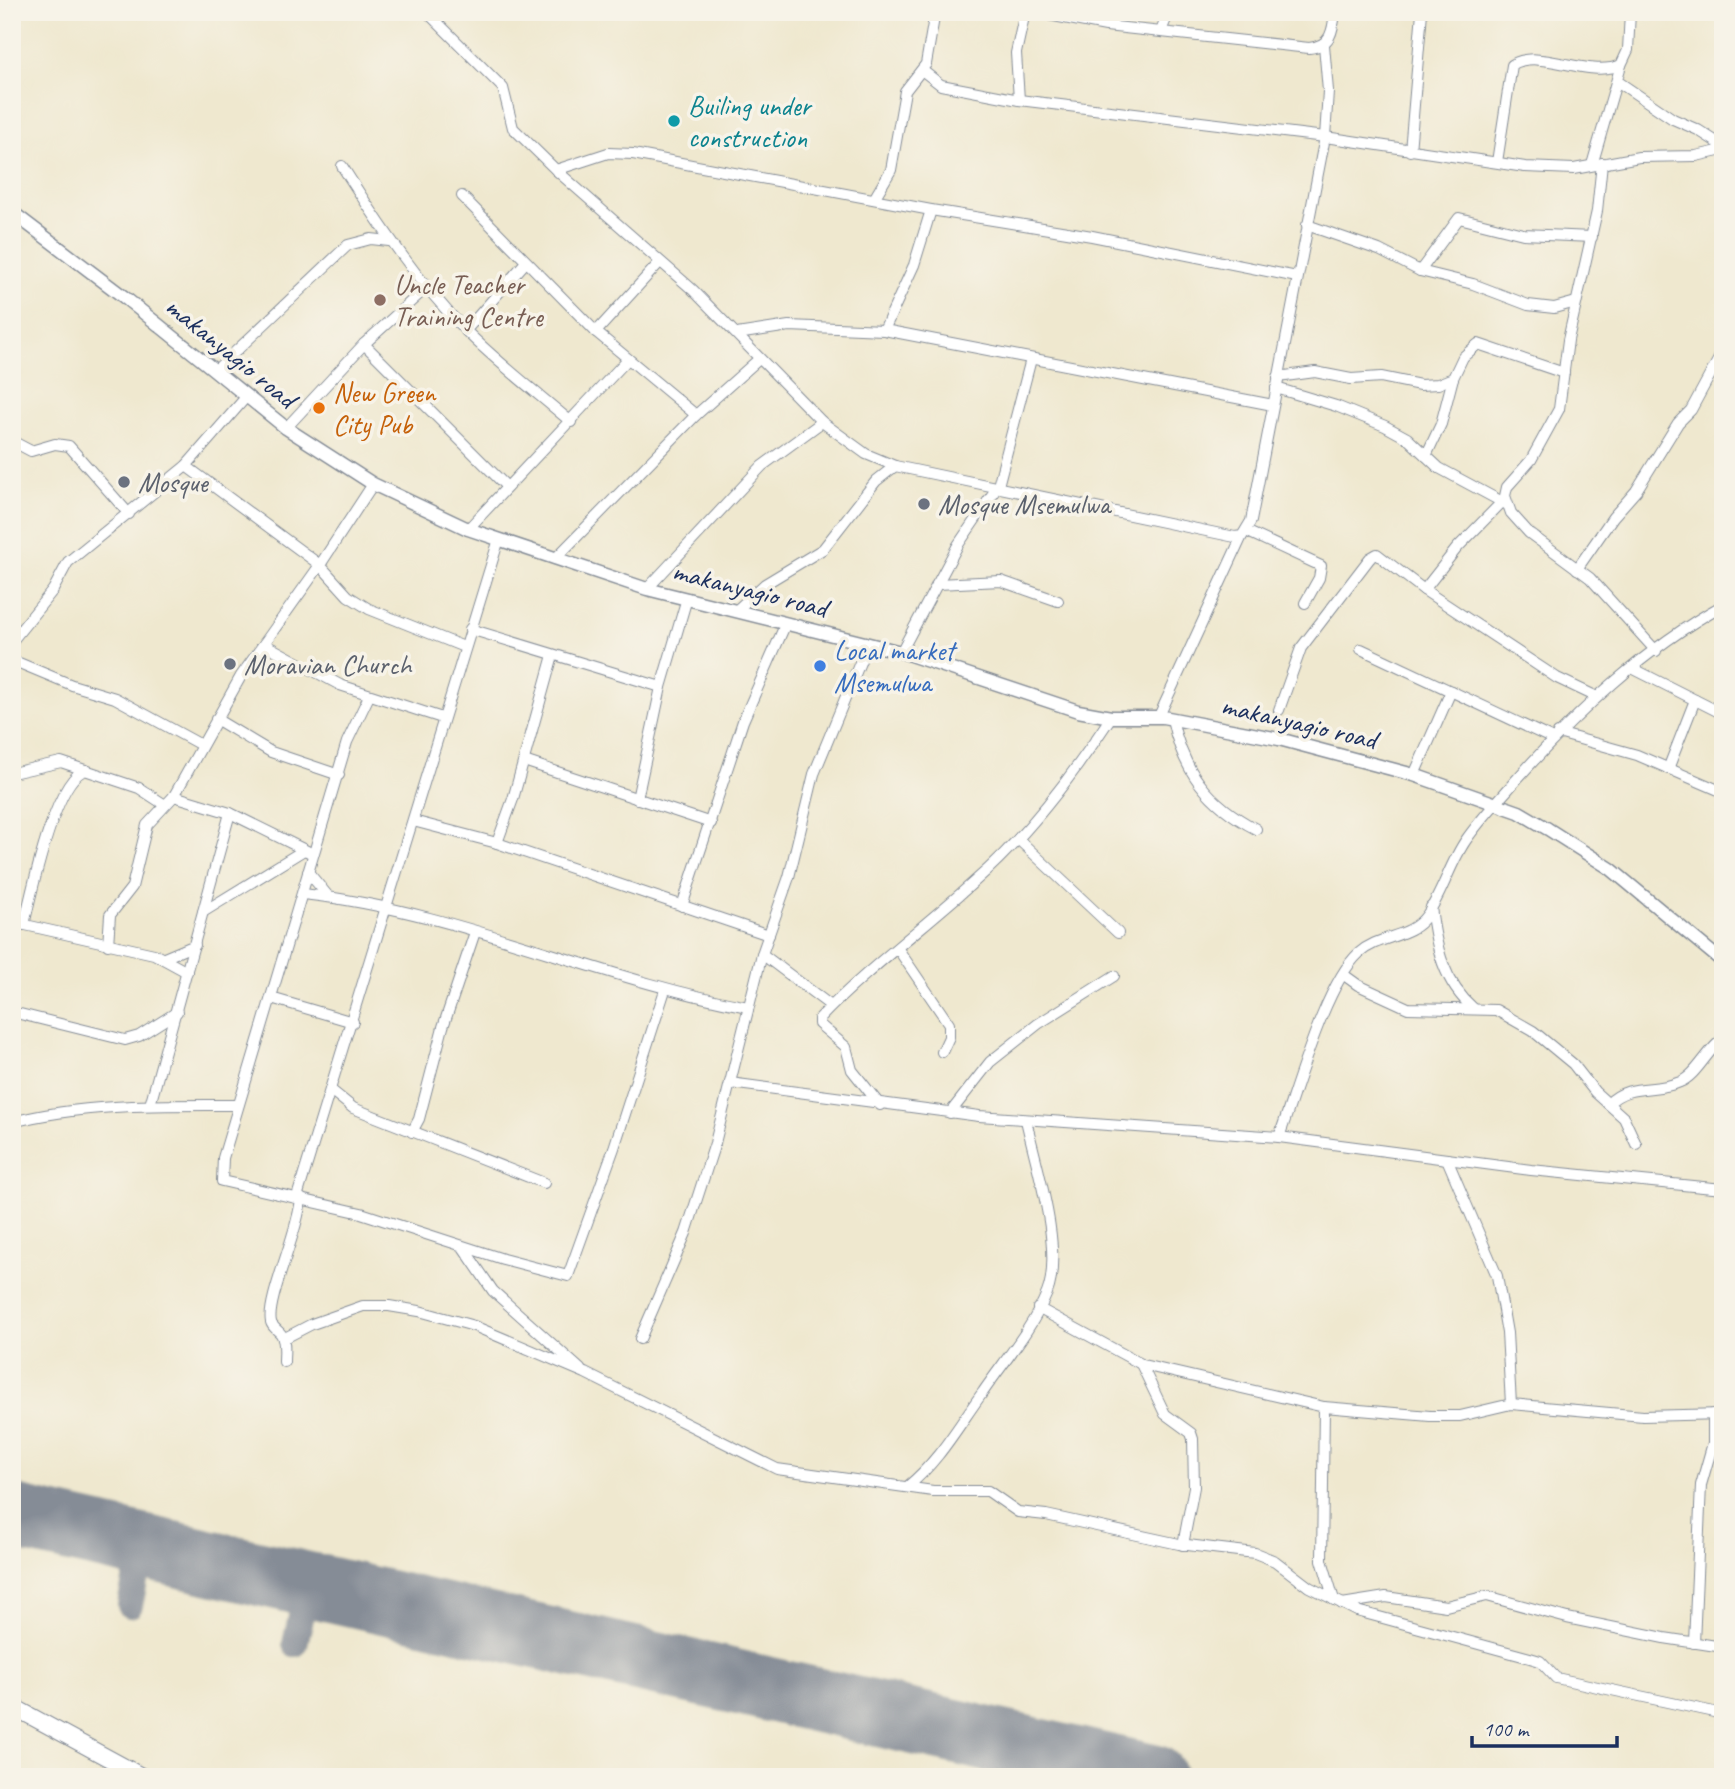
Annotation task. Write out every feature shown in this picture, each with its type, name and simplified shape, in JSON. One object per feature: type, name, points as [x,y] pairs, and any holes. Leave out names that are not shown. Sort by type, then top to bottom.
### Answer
[{"type":"main road","points":[[12,1706],[143,1777]]},
{"type":"street","points":[[427,12],[503,88],[507,116],[513,128],[737,334],[822,422],[866,454],[895,466],[1218,534],[1244,533],[1321,566],[1319,578],[1305,603]]},
{"type":"street","points":[[874,200],[891,170],[905,91],[923,71],[935,12]]},
{"type":"street","points":[[1019,100],[1016,53],[1025,12]]},
{"type":"street","points":[[1033,12],[1106,26],[1287,46],[1324,45]]},
{"type":"street","points":[[1161,31],[1169,12]]},
{"type":"street","points":[[1256,829],[1237,819],[1194,779],[1166,718],[1251,521],[1325,138],[1328,100],[1324,45],[1333,30],[1335,12]]},
{"type":"street","points":[[1410,151],[1422,12]]},
{"type":"street","points":[[1424,590],[1457,548],[1504,503],[1507,487],[1531,460],[1559,410],[1576,302],[1592,237],[1597,164],[1621,65],[1628,50],[1630,12]]},
{"type":"street","points":[[1497,162],[1512,65],[1526,59],[1590,69],[1621,65]]},
{"type":"street","points":[[923,71],[941,85],[1019,100],[1559,170],[1639,157],[1696,156],[1723,148]]},
{"type":"street","points":[[1617,81],[1673,119],[1698,130],[1723,148]]},
{"type":"street","points":[[556,170],[608,153],[633,154],[874,200],[1092,236],[1297,277]]},
{"type":"street","points":[[342,166],[389,241],[427,287],[466,330],[571,422]]},
{"type":"street","points":[[462,196],[525,263],[596,332],[696,415]]},
{"type":"street","points":[[884,330],[914,265],[931,210]]},
{"type":"street","name":"makanyagio road","points":[[12,212],[216,370],[286,428],[373,484],[468,529],[647,589],[738,609],[901,652],[1078,711],[1111,717],[1166,718],[1279,739],[1414,775],[1519,812],[1612,869],[1723,962]]},
{"type":"street","points":[[1420,271],[1459,218],[1523,234],[1592,237]]},
{"type":"street","points":[[1307,225],[1379,250],[1420,271],[1473,284],[1537,307],[1554,308],[1576,302]]},
{"type":"street","points":[[216,370],[348,245],[372,239],[389,241]]},
{"type":"street","points":[[596,332],[660,262]]},
{"type":"street","points":[[466,330],[525,263]]},
{"type":"street","points":[[286,428],[365,344],[427,287]]},
{"type":"street","points":[[737,334],[789,326],[884,330],[1273,405]]},
{"type":"street","points":[[365,344],[507,486]]},
{"type":"street","points":[[1426,456],[1441,424],[1453,378],[1463,357],[1478,344],[1564,373]]},
{"type":"street","points":[[1577,569],[1613,517],[1636,491],[1678,423],[1691,410],[1723,351]]},
{"type":"street","points":[[468,529],[628,359]]},
{"type":"street","points":[[555,559],[696,415],[759,359]]},
{"type":"street","points":[[901,652],[937,584],[998,486],[1031,359]]},
{"type":"street","points":[[1277,383],[1315,372],[1351,379],[1381,377],[1420,384],[1438,384],[1453,378]]},
{"type":"street","points":[[1277,383],[1385,426],[1406,438],[1450,475],[1484,490],[1504,503],[1529,533],[1602,589],[1656,651]]},
{"type":"street","points":[[12,641],[53,590],[68,562],[186,467],[247,397]]},
{"type":"street","points":[[647,589],[762,466],[822,422]]},
{"type":"street","points":[[12,441],[31,451],[55,444],[69,446],[129,514]]},
{"type":"street","points":[[738,609],[765,584],[823,549],[876,481],[895,466]]},
{"type":"street","points":[[186,467],[320,565],[348,596],[369,609],[464,647]]},
{"type":"street","points":[[108,945],[111,912],[132,887],[144,832],[182,783],[240,676],[320,565],[373,484]]},
{"type":"street","points":[[284,1362],[284,1339],[272,1326],[271,1319],[275,1295],[297,1227],[299,1198],[318,1126],[354,1021],[442,718],[499,539]]},
{"type":"street","points":[[1279,710],[1301,648],[1375,554],[1424,590],[1557,678],[1595,696]]},
{"type":"street","points":[[937,584],[1001,581],[1058,601]]},
{"type":"street","points":[[637,799],[661,687],[687,598]]},
{"type":"street","points":[[1279,1137],[1317,1027],[1355,958],[1373,943],[1416,929],[1432,907],[1460,849],[1495,803],[1595,696],[1723,605]]},
{"type":"street","points":[[682,906],[743,721],[786,623]]},
{"type":"street","points":[[470,629],[661,687]]},
{"type":"street","points":[[640,1339],[687,1233],[730,1083],[762,954],[789,877],[814,774],[868,643]]},
{"type":"street","points":[[264,644],[318,675],[369,696],[442,718]]},
{"type":"street","points":[[1361,649],[1556,736],[1615,747],[1723,792]]},
{"type":"street","points":[[497,843],[524,761],[553,655]]},
{"type":"street","points":[[12,660],[72,685],[115,698],[201,745]]},
{"type":"street","points":[[1632,668],[1723,714]]},
{"type":"street","points":[[1414,775],[1451,691]]},
{"type":"street","points":[[369,696],[347,742],[339,775],[308,852],[303,894],[238,1105],[219,1178],[226,1184],[247,1190],[299,1198],[362,1213],[558,1276],[568,1276],[614,1149],[665,990]]},
{"type":"street","points":[[1668,769],[1696,700]]},
{"type":"street","points":[[880,1105],[852,1070],[846,1047],[819,1024],[819,1019],[976,881],[1018,839],[1088,752],[1111,717]]},
{"type":"street","points":[[216,719],[271,752],[339,775]]},
{"type":"street","points":[[524,761],[711,823]]},
{"type":"street","points":[[12,774],[55,762],[139,788],[165,805]]},
{"type":"street","points":[[24,925],[57,807],[77,774],[86,770]]},
{"type":"street","points":[[182,783],[194,803]]},
{"type":"street","points":[[174,796],[230,813],[308,852]]},
{"type":"street","points":[[150,1105],[230,813]]},
{"type":"street","points":[[413,821],[497,843],[769,935]]},
{"type":"street","points":[[1018,839],[1118,933]]},
{"type":"street","points":[[203,912],[308,852]]},
{"type":"street","points":[[307,872],[328,896]]},
{"type":"street","points":[[303,894],[386,907],[665,990],[748,1007]]},
{"type":"street","points":[[1432,907],[1436,942],[1450,984],[1474,1009]]},
{"type":"street","points":[[12,922],[164,958],[187,972]]},
{"type":"street","points":[[412,1132],[419,1119],[443,1027],[475,932]]},
{"type":"street","points":[[164,958],[195,944]]},
{"type":"street","points":[[898,949],[949,1024],[949,1037],[942,1052]]},
{"type":"street","points":[[762,954],[831,1006]]},
{"type":"street","points":[[1344,975],[1366,990],[1408,1008],[1496,1010],[1533,1031],[1573,1064],[1623,1118],[1636,1144]]},
{"type":"street","points":[[950,1113],[990,1062],[1038,1024],[1114,976]]},
{"type":"street","points":[[271,998],[354,1021]]},
{"type":"street","points":[[12,1012],[125,1040],[139,1036],[177,1012]]},
{"type":"street","points":[[1608,1104],[1632,1089],[1681,1082],[1712,1047],[1723,1039]]},
{"type":"street","points":[[730,1083],[950,1113],[1279,1137],[1447,1159],[1723,1188]]},
{"type":"street","points":[[332,1091],[348,1106],[544,1183]]},
{"type":"street","points":[[12,1122],[46,1114],[150,1105],[238,1105]]},
{"type":"street","points":[[907,1488],[950,1443],[1012,1354],[1047,1292],[1052,1233],[1026,1120]]},
{"type":"street","points":[[1447,1159],[1497,1276],[1507,1332],[1511,1404]]},
{"type":"street","points":[[462,1246],[493,1291],[585,1373]]},
{"type":"street","points":[[284,1339],[340,1312],[363,1306],[389,1306],[474,1326],[585,1373],[768,1466],[933,1491],[988,1491],[1017,1512],[1183,1545],[1255,1553],[1275,1561],[1309,1587],[1338,1602],[1540,1661],[1556,1678],[1723,1714]]},
{"type":"street","points":[[1038,1308],[1141,1364],[1324,1407],[1460,1416],[1511,1404],[1643,1416],[1718,1414],[1713,1443],[1702,1472],[1694,1643]]},
{"type":"street","points":[[1141,1364],[1165,1414],[1191,1433],[1193,1439],[1194,1487],[1183,1545]]},
{"type":"street","points":[[1324,1407],[1322,1560],[1338,1602]]},
{"type":"street","points":[[1338,1602],[1386,1597],[1446,1606],[1487,1595],[1567,1618],[1723,1647]]},
{"type":"taxiway","points":[[130,1605],[142,1547]]},
{"type":"taxiway","points":[[295,1644],[308,1585]]},
{"type":"runway","points":[[12,1517],[1154,1777]]},
{"type":"place","name":"Builing under construction","points":[[674,121]]},
{"type":"place","name":"Uncle Teacher Training Centre","points":[[380,300]]},
{"type":"place","name":"New Green City Pub","points":[[319,408]]},
{"type":"place","name":"Mosque","points":[[124,482]]},
{"type":"place","name":"Mosque Msemulwa","points":[[924,504]]},
{"type":"place","name":"Moravian Church","points":[[230,664]]},
{"type":"place","name":"Local market Msemulwa","points":[[820,666]]}]
